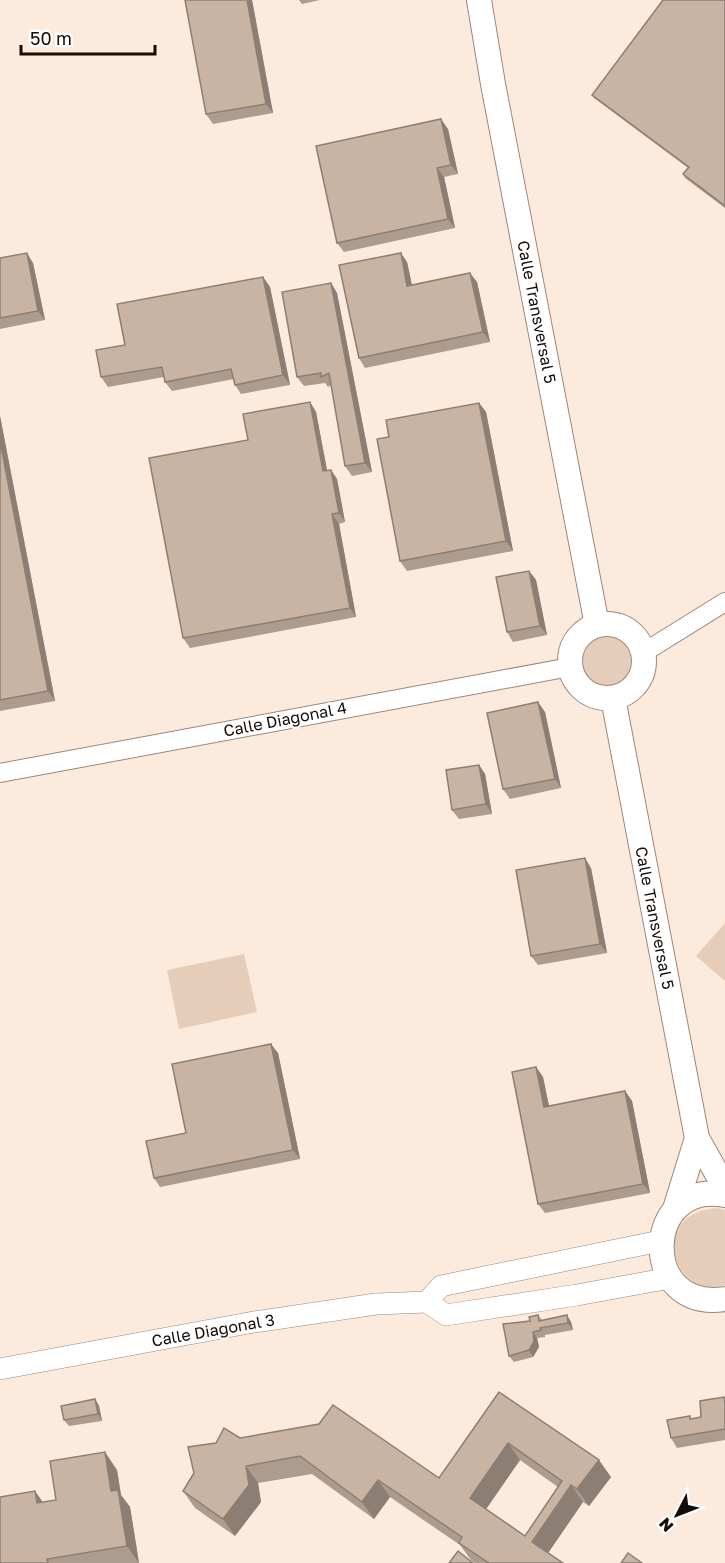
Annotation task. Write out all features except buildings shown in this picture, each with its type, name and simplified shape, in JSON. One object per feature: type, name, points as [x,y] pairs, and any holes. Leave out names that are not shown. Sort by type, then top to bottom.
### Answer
[{"type":"main road","name":"Calle Transversal 5","points":[[479,0],[493,84],[597,625]]},
{"type":"main road","points":[[609,623],[631,632],[639,642],[643,653],[644,665],[641,677],[634,687],[613,698],[601,698],[590,694],[574,678],[570,667],[570,656],[579,636],[587,629],[597,625],[609,623]]},
{"type":"main road","name":"Calle Transversal 5","points":[[613,698],[697,1138],[725,1188]]},
{"type":"main road","name":"Calle Transversal 5","points":[[660,1241],[665,1224],[675,1209],[697,1138]]},
{"type":"main road","points":[[675,1209],[700,1195],[725,1195]]},
{"type":"main road","points":[[660,1241],[662,1260],[670,1278],[685,1292],[704,1300],[725,1301]]},
{"type":"street","points":[[643,653],[725,602]]},
{"type":"street","name":"Calle Diagonal 4","points":[[0,773],[570,667]]},
{"type":"street","points":[[427,1302],[441,1286],[660,1241]]},
{"type":"street","points":[[510,1272],[515,1304]]},
{"type":"street","name":"Calle Diagonal 3","points":[[0,1370],[254,1322],[376,1304],[427,1302],[446,1315],[670,1278]]},
{"type":"shaded area","points":[[603,635],[613,635],[623,639],[631,647],[635,662],[631,677],[623,685],[613,689],[603,689],[593,685],[585,677],[581,667],[581,657],[585,647],[593,639]]},
{"type":"shaded area","points":[[725,923],[725,981],[696,956]]},
{"type":"shaded area","points":[[244,954],[257,1012],[179,1029],[167,970]]},
{"type":"shaded area","points":[[718,1208],[725,1210],[725,1285],[707,1287],[691,1281],[681,1269],[675,1254],[675,1239],[681,1224],[695,1213]]}]
